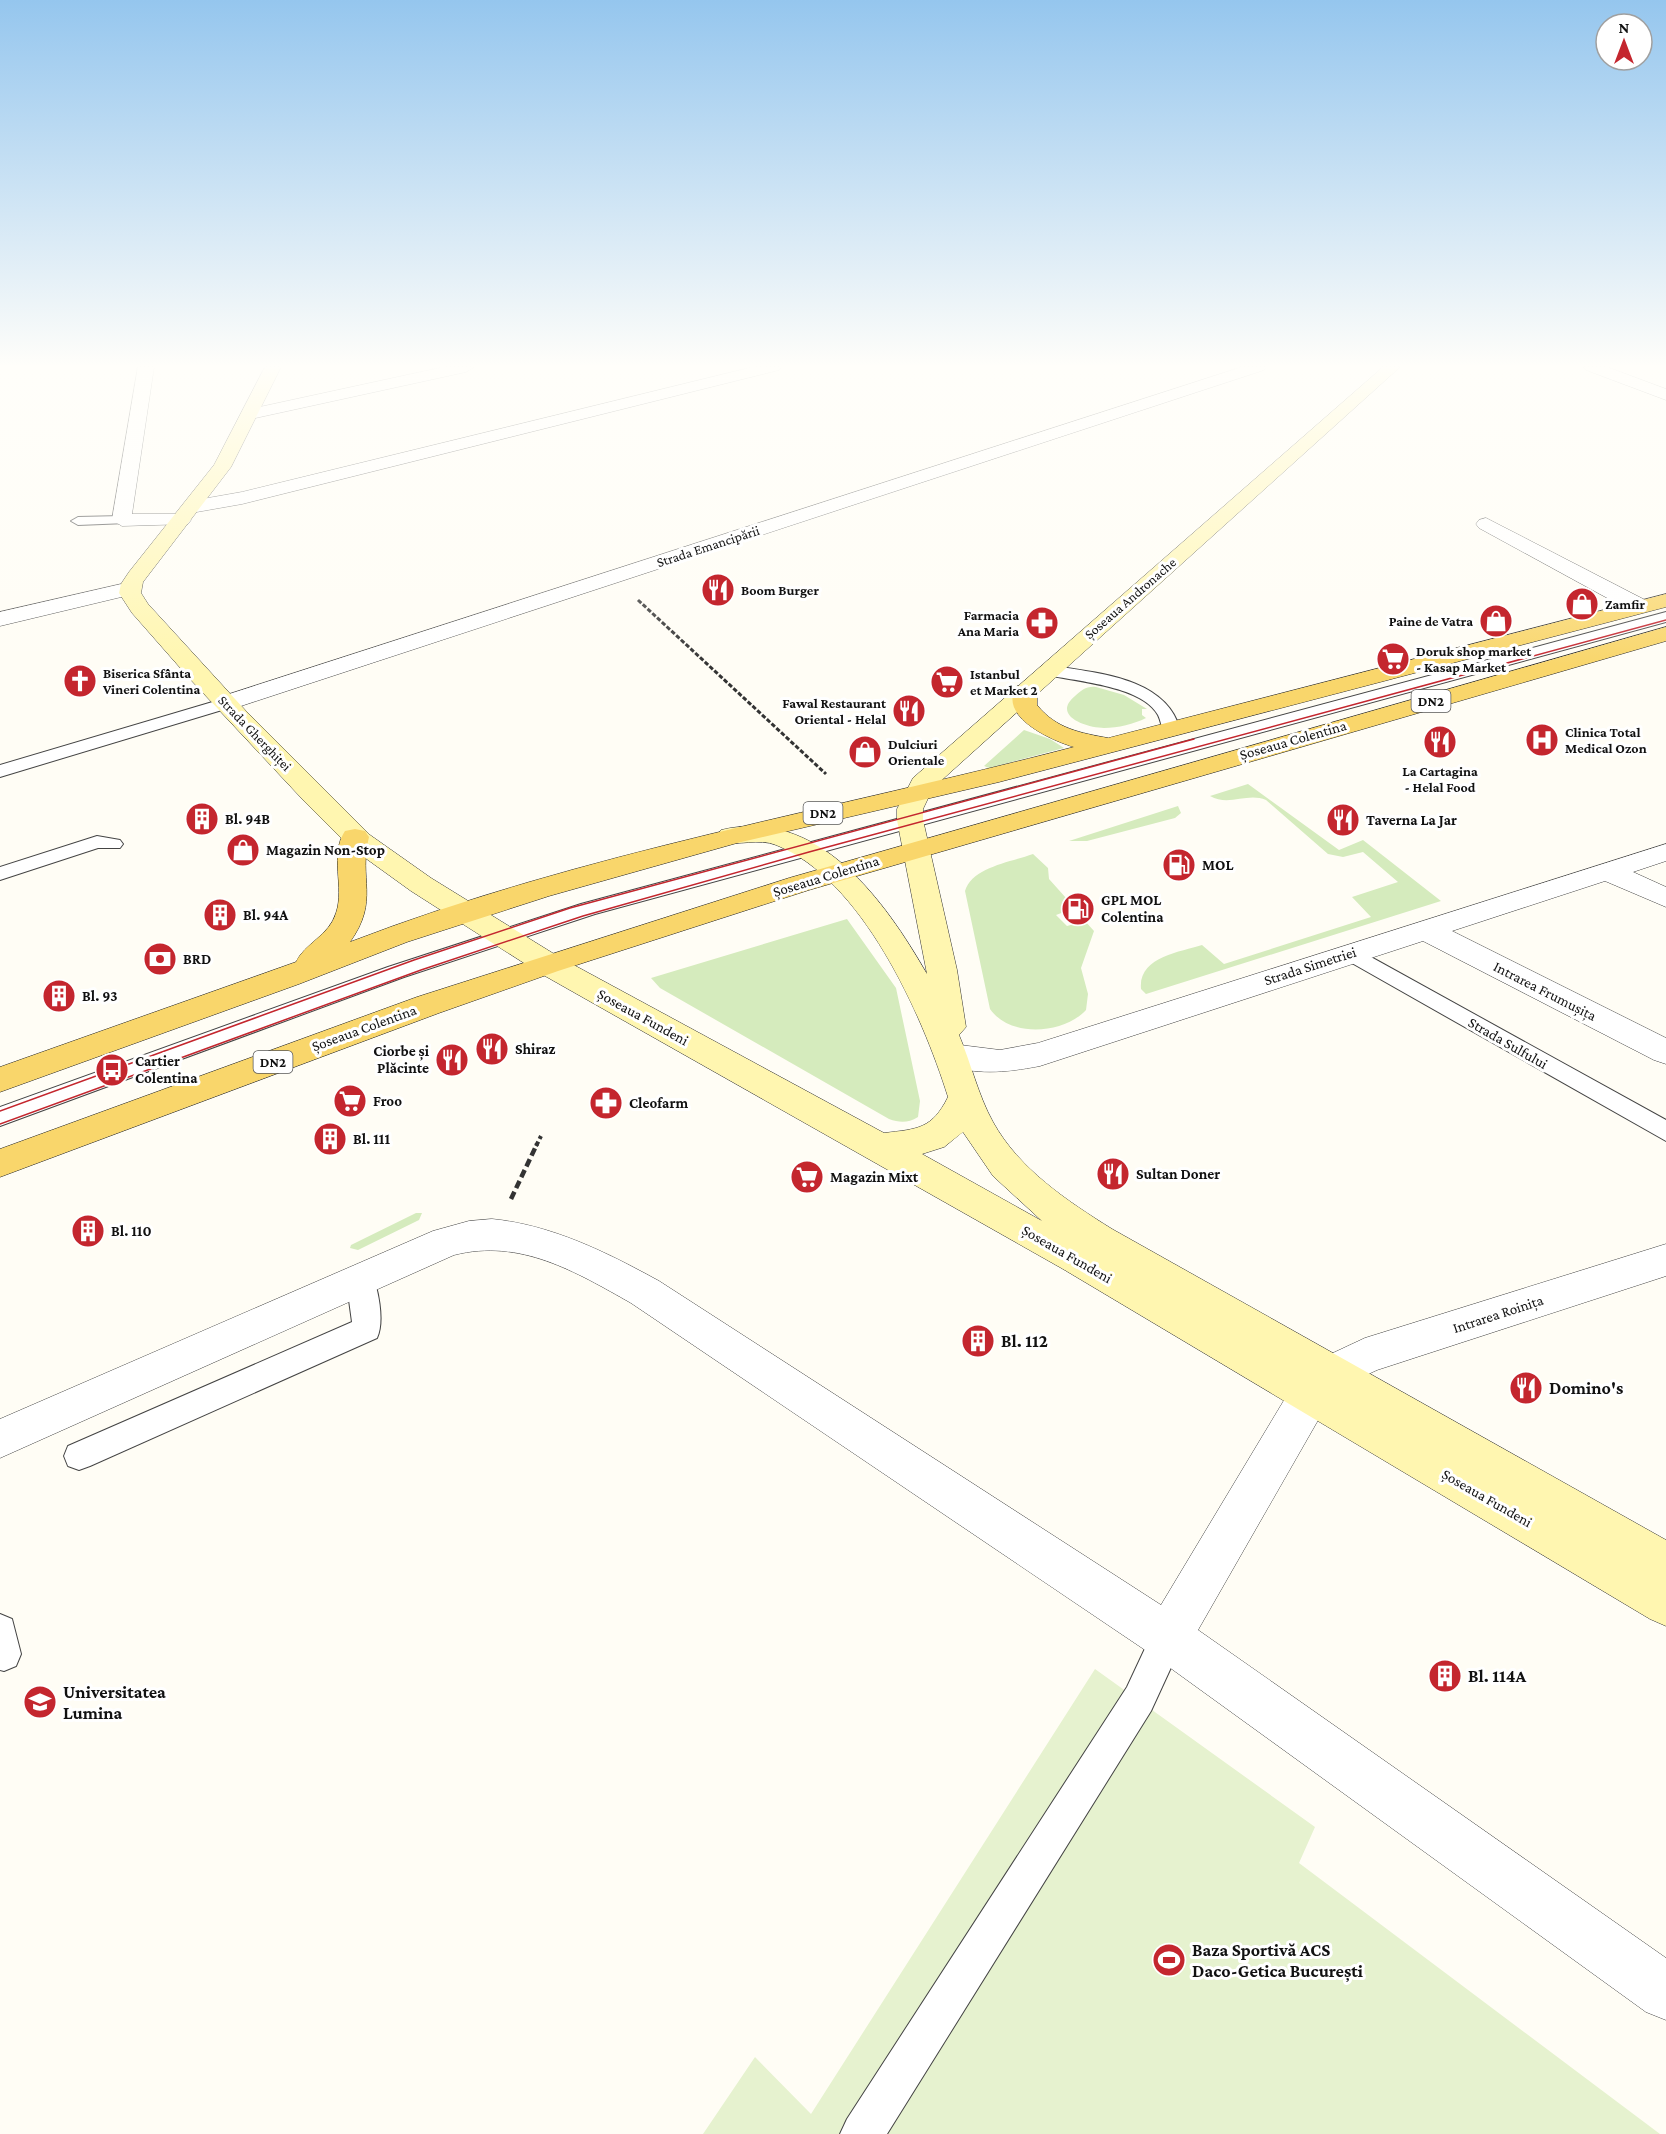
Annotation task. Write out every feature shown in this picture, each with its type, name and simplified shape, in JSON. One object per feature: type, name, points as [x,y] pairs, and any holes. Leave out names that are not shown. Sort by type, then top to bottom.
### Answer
[{"type":"main road","points":[[130,588],[136,576],[222,467]]},
{"type":"main road","name":"Șoseaua Andronache","points":[[915,850],[910,820],[916,794],[938,767],[1279,467]]},
{"type":"main road","name":"Strada Gherghiței","points":[[130,588],[134,600],[144,614],[355,837],[464,913]]},
{"type":"main road","name":"DN2","points":[[0,1080],[288,977],[396,935],[464,913],[731,836],[916,794],[1113,745],[1666,600]]},
{"type":"main road","name":"Șoseaua Colentina","points":[[0,1163],[428,1005],[547,964],[835,873],[1666,634]]},
{"type":"main road","points":[[1025,691],[1025,706],[1045,726],[1072,739],[1113,745]]},
{"type":"main road","name":"Șoseaua Fundeni","points":[[731,836],[755,834],[774,836],[804,848],[835,873],[861,899],[907,963],[933,1012],[952,1056],[964,1099],[993,1151],[1019,1182],[1048,1208],[1666,1603]]},
{"type":"main road","points":[[288,977],[314,961],[342,934],[352,907],[354,891],[350,852],[355,837]]},
{"type":"main road","name":"Șoseaua Fundeni","points":[[915,850],[946,994],[952,1056]]},
{"type":"main road","name":"Șoseaua Fundeni","points":[[464,913],[547,964],[880,1147],[1321,1384],[1666,1565]]},
{"type":"main road","points":[[880,1147],[930,1139],[945,1132],[955,1121],[964,1099]]},
{"type":"street","points":[[130,467],[124,493],[122,520],[186,514],[369,467]]},
{"type":"street","name":"Strada Emancipării","points":[[226,703],[952,467]]},
{"type":"street","points":[[1486,524],[1639,606]]},
{"type":"street","points":[[0,619],[130,588]]},
{"type":"street","name":"Strada Simetriei","points":[[952,1056],[1000,1062],[1040,1054],[1666,852]]},
{"type":"street","points":[[1607,872],[1666,898]]},
{"type":"street","name":"Intrarea Frumușița","points":[[1424,929],[1666,1052]]},
{"type":"street","points":[[0,1439],[360,1278],[446,1242],[493,1234],[535,1242],[610,1272],[645,1292],[1168,1637],[1666,1992]]},
{"type":"street","name":"Intrarea Roinița","points":[[1321,1384],[1365,1356],[1666,1260]]},
{"type":"street","points":[[1168,1637],[1321,1384]]},
{"type":"lane","points":[[78,521],[122,520]]},
{"type":"lane","points":[[0,1117],[364,983],[588,909],[804,848],[1666,617]]},
{"type":"lane","points":[[1048,670],[1088,676],[1138,692],[1159,705],[1171,721],[1171,729]]},
{"type":"lane","points":[[0,771],[226,703]]},
{"type":"lane","points":[[0,874],[97,842],[113,844]]},
{"type":"lane","name":"Strada Sulfului","points":[[1350,953],[1666,1132]]},
{"type":"lane","points":[[80,1456],[367,1329],[360,1278]]},
{"type":"lane","points":[[862,2134],[1139,1699],[1168,1637]]},
{"type":"path","points":[[613,577],[826,774]]},
{"type":"path","points":[[493,1234],[541,1136]]},
{"type":"green space","points":[[1096,687],[1124,695],[1147,709],[1142,709],[1142,715],[1146,718],[1126,725],[1104,728],[1089,726],[1074,720],[1067,709],[1069,703],[1084,689]]},
{"type":"green space","points":[[1024,730],[1050,739],[1064,748],[989,768],[984,766]]},
{"type":"green space","points":[[1248,784],[1339,850],[1363,840],[1441,901],[1146,994],[1141,989],[1142,978],[1153,963],[1162,958],[1202,945],[1224,964],[1371,917],[1352,897],[1398,882],[1363,852],[1343,857],[1328,854],[1266,800],[1252,798],[1224,800],[1210,796]]},
{"type":"green space","points":[[1178,806],[1181,813],[1175,818],[1087,841],[1069,841]]},
{"type":"green space","points":[[1033,854],[1048,868],[1049,879],[1075,908],[1056,915],[1067,926],[1085,921],[1094,931],[1081,968],[1088,994],[1086,1010],[1065,1024],[1037,1029],[1010,1025],[990,1009],[965,891],[975,876],[993,866]]},
{"type":"green space","points":[[847,919],[896,988],[920,1101],[918,1117],[911,1120],[900,1122],[889,1119],[660,988],[651,978]]},
{"type":"green space","points":[[416,1213],[422,1213],[419,1220],[358,1250],[350,1248],[351,1245]]},
{"type":"green space","name":"Baza Sportivă ACS Daco-Getica București","points":[[1095,1669],[1315,1827],[1299,1863],[1660,2134],[703,2134],[755,2057],[811,2114]]},
{"type":"tram line","points":[[0,1124],[421,970],[583,916],[809,852],[1666,620]]},
{"type":"tram line","points":[[0,1111],[414,960],[570,908],[1194,739]]},
{"type":"place","name":"Boom Burger","points":[[718,590]]},
{"type":"place","name":"Zamfir","points":[[1582,604]]},
{"type":"place","name":"Paine de Vatra","points":[[1496,621]]},
{"type":"place","name":"Farmacia Ana Maria","points":[[1042,623]]},
{"type":"place","name":"Doruk shop market - Kasap Market","points":[[1393,659]]},
{"type":"place","name":"Biserica Sfânta Vineri Colentina","points":[[80,681]]},
{"type":"place","name":"Istanbul et Market 2","points":[[947,682]]},
{"type":"place","name":"Fawal Restaurant Oriental - Helal","points":[[909,711]]},
{"type":"place","name":"Clinica Total Medical Ozon","points":[[1542,740]]},
{"type":"place","name":"La Cartagina - Helal Food","points":[[1440,742]]},
{"type":"place","name":"Dulciuri Orientale","points":[[865,752]]},
{"type":"place","name":"Bl. 94B","points":[[202,819]]},
{"type":"place","name":"Taverna La Jar","points":[[1343,820]]},
{"type":"place","name":"Magazin Non-Stop","points":[[243,850]]},
{"type":"place","name":"MOL","points":[[1179,865]]},
{"type":"place","name":"GPL MOL Colentina","points":[[1078,909]]},
{"type":"place","name":"Bl. 94A","points":[[220,915]]},
{"type":"place","name":"BRD","points":[[160,959]]},
{"type":"place","name":"Bl. 93","points":[[59,996]]},
{"type":"place","name":"Shiraz","points":[[492,1049]]},
{"type":"place","name":"Ciorbe și Plăcinte","points":[[452,1060]]},
{"type":"place","name":"Cartier Colentina","points":[[112,1070]]},
{"type":"place","name":"Froo","points":[[350,1101]]},
{"type":"place","name":"Cleofarm","points":[[606,1103]]},
{"type":"place","name":"Bl. 111","points":[[330,1139]]},
{"type":"place","name":"Sultan Doner","points":[[1113,1174]]},
{"type":"place","name":"Magazin Mixt","points":[[807,1177]]},
{"type":"place","name":"Bl. 110","points":[[88,1231]]},
{"type":"place","name":"Bl. 112","points":[[978,1341]]},
{"type":"place","name":"Domino's","points":[[1526,1388]]},
{"type":"place","name":"Bl. 114A","points":[[1445,1676]]},
{"type":"place","name":"Universitatea Lumina","points":[[40,1702]]},
{"type":"place","name":"Baza Sportivă ACS Daco-Getica București","points":[[1169,1960]]}]
